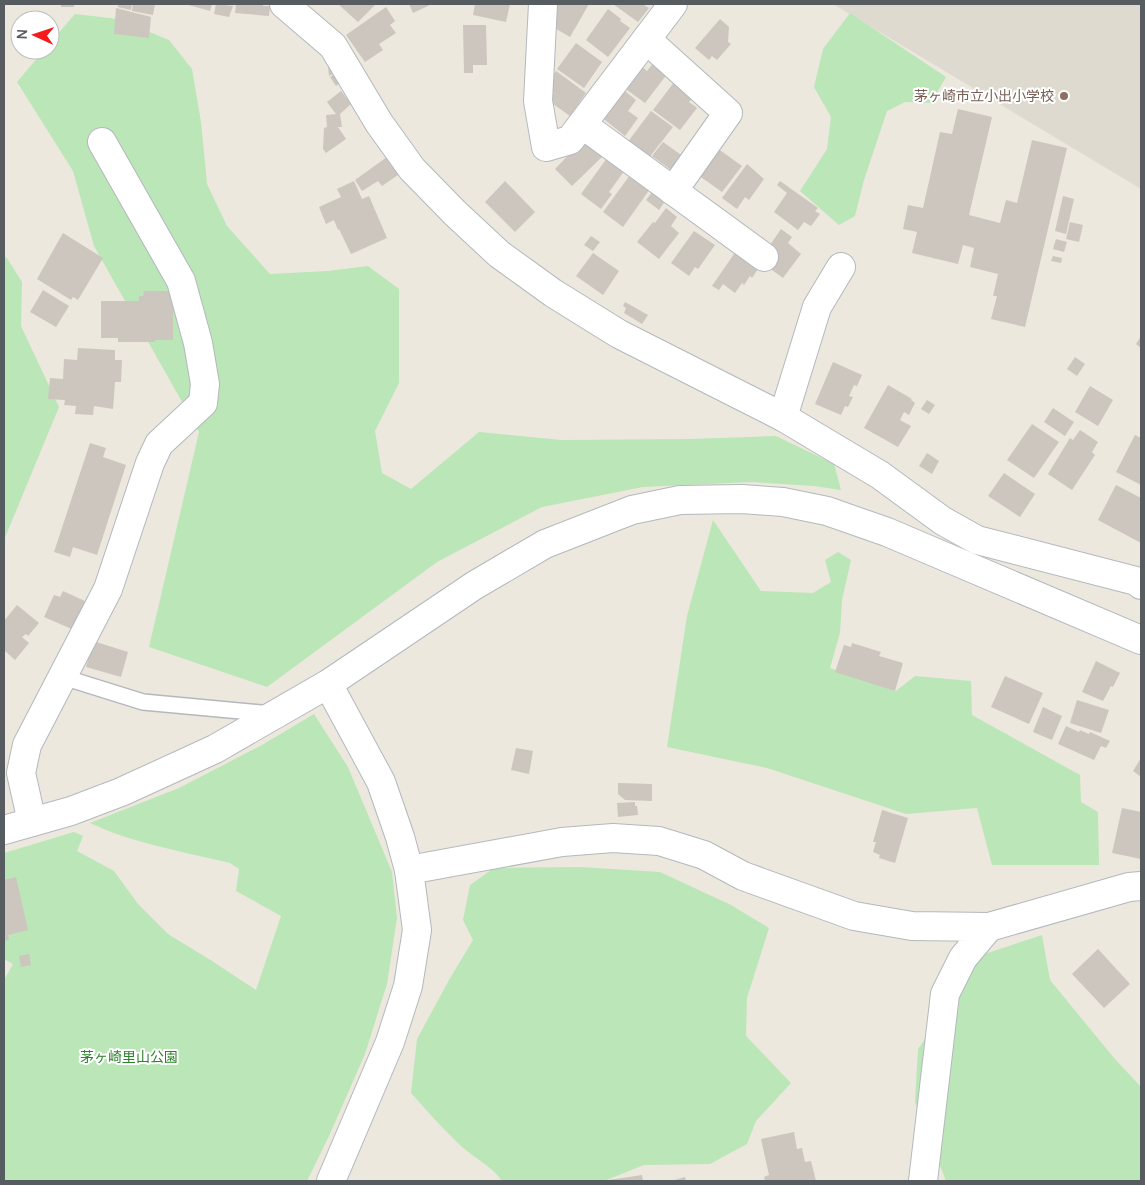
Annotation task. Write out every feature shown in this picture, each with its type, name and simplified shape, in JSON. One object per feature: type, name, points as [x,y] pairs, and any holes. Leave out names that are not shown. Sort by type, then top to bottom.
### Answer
[{"type":"street","points":[[284,4],[333,46],[379,124],[412,169],[499,254],[553,293],[619,334],[783,417],[880,475],[942,521],[977,540],[1136,581],[1141,585]]},
{"type":"street","points":[[543,4],[538,102],[546,147],[570,140],[673,4]]},
{"type":"street","points":[[647,40],[728,113],[672,190]]},
{"type":"street","points":[[583,124],[764,257]]},
{"type":"street","points":[[32,822],[21,773],[27,745],[108,589],[150,463],[159,444],[203,403],[205,384],[198,344],[181,280],[102,142]]},
{"type":"street","points":[[783,417],[817,307],[840,267]]},
{"type":"street","points":[[4,830],[71,810],[121,792],[215,749],[328,684],[475,585],[546,544],[632,510],[680,500],[742,499],[783,502],[827,511],[887,532],[1141,640]]},
{"type":"street","points":[[328,684],[381,782],[400,837],[408,870],[417,930],[408,986],[390,1042],[330,1181]]},
{"type":"street","points":[[408,870],[562,842],[613,838],[659,841],[704,855],[744,876],[854,916],[912,926],[989,927],[1129,887],[1141,886]]},
{"type":"street","points":[[923,1181],[946,994],[962,958],[989,927]]},
{"type":"lane","points":[[63,677],[143,702],[274,714]]},
{"type":"shaded area","name":"茅ヶ崎市立小出小学校","points":[[833,4],[1141,4],[1141,189]]},
{"type":"green space","points":[[850,13],[946,77],[931,103],[905,102],[887,111],[864,180],[855,216],[839,225],[800,191],[827,149],[831,117],[814,87],[823,49]]},
{"type":"green space","points":[[75,14],[118,19],[169,40],[192,69],[201,122],[207,184],[227,226],[270,274],[328,271],[368,266],[399,289],[399,383],[375,431],[382,473],[411,489],[479,432],[561,440],[776,436],[834,464],[841,490],[814,486],[752,482],[643,487],[542,507],[437,562],[267,687],[149,647],[199,432],[94,246],[73,171],[17,82],[36,60],[60,60],[60,31]]},
{"type":"green space","points":[[4,257],[7,258],[22,282],[21,326],[59,407],[4,540]]},
{"type":"green space","points":[[713,520],[761,591],[813,593],[831,582],[825,560],[838,552],[851,560],[842,600],[840,633],[830,668],[896,691],[915,676],[971,681],[972,715],[1080,775],[1081,802],[1098,812],[1099,865],[992,865],[977,808],[906,814],[767,768],[667,747],[687,616]]},
{"type":"green space","name":"茅ヶ崎里山公園","points":[[314,714],[348,767],[392,872],[397,918],[387,984],[365,1054],[307,1181],[4,1181],[4,980],[13,964],[4,959],[4,853],[74,832],[83,836],[77,851],[114,871],[138,904],[168,934],[256,990],[281,916],[236,891],[239,869],[230,863],[141,842],[90,823],[179,788],[262,745]]},
{"type":"green space","points":[[580,867],[660,872],[731,905],[769,928],[747,998],[746,1036],[791,1083],[756,1121],[747,1144],[710,1164],[644,1165],[604,1181],[502,1181],[483,1162],[454,1140],[411,1093],[417,1039],[473,940],[463,920],[470,885],[494,868]]},
{"type":"green space","points":[[1042,935],[1050,980],[1114,1058],[1141,1087],[1141,1181],[946,1181],[915,1102],[918,1049],[938,1020],[954,964]]},
{"type":"building","points":[[61,4],[74,4],[74,7],[61,7]]},
{"type":"building","points":[[118,4],[132,4],[131,10],[118,7]]},
{"type":"building","points":[[133,4],[155,4],[153,15],[132,11]]},
{"type":"building","points":[[185,4],[212,4],[210,11]]},
{"type":"building","points":[[216,4],[233,6],[229,17],[214,14]]},
{"type":"building","points":[[236,4],[263,4],[263,6],[270,6],[269,16],[235,13]]},
{"type":"building","points":[[338,4],[376,4],[358,22]]},
{"type":"building","points":[[409,4],[429,4],[430,5],[413,13]]},
{"type":"building","points":[[475,4],[510,4],[506,22],[473,15]]},
{"type":"building","points":[[558,4],[589,4],[570,37],[546,23]]},
{"type":"building","points":[[613,4],[645,4],[649,8],[638,22]]},
{"type":"building","points":[[386,7],[395,21],[390,25],[396,33],[379,44],[383,50],[365,62],[346,35]]},
{"type":"building","points":[[116,8],[151,17],[149,38],[114,34]]},
{"type":"building","points":[[608,9],[630,28],[608,57],[586,40]]},
{"type":"building","points":[[720,19],[729,27],[728,42],[731,44],[717,60],[712,56],[709,60],[695,48]]},
{"type":"building","points":[[463,25],[486,25],[487,65],[473,65],[473,73],[464,73]]},
{"type":"building","points":[[576,43],[602,62],[584,88],[557,69]]},
{"type":"building","points":[[654,62],[668,73],[645,103],[623,87],[640,65],[647,71]]},
{"type":"building","points":[[330,63],[336,72],[329,76],[328,65]]},
{"type":"building","points":[[556,71],[586,93],[570,116],[549,101],[554,93],[548,89],[548,83]]},
{"type":"building","points":[[336,73],[341,82],[336,86],[330,77]]},
{"type":"building","points":[[675,81],[694,96],[689,102],[697,108],[680,130],[653,110]]},
{"type":"building","points":[[621,88],[636,100],[628,111],[638,118],[625,136],[600,116]]},
{"type":"building","points":[[341,91],[351,104],[340,114],[342,127],[338,127],[346,139],[326,153],[323,149],[324,128],[327,127],[326,115],[336,114],[327,102]]},
{"type":"building","points":[[958,109],[992,117],[969,215],[1000,223],[1006,200],[1017,203],[1032,140],[1067,148],[1025,327],[991,319],[997,296],[993,296],[998,274],[970,267],[974,248],[963,245],[958,264],[912,253],[917,232],[903,229],[908,205],[923,208],[940,132],[952,134]]},
{"type":"building","points":[[651,111],[673,127],[648,159],[627,143]]},
{"type":"building","points":[[586,137],[604,155],[572,186],[555,169]]},
{"type":"building","points":[[663,142],[684,157],[674,172],[652,156]]},
{"type":"building","points":[[717,148],[742,166],[722,192],[698,175]]},
{"type":"building","points":[[387,157],[398,175],[382,186],[378,181],[362,191],[355,180]]},
{"type":"building","points":[[607,158],[625,170],[609,192],[612,194],[601,209],[581,194]]},
{"type":"building","points":[[747,164],[764,179],[749,200],[745,197],[737,209],[722,198]]},
{"type":"building","points":[[630,175],[650,189],[623,227],[603,212]]},
{"type":"building","points":[[354,181],[362,199],[369,196],[387,238],[351,254],[334,220],[326,224],[319,207],[341,197],[337,189]]},
{"type":"building","points":[[505,181],[535,212],[515,232],[485,202]]},
{"type":"building","points":[[780,181],[818,208],[815,211],[820,214],[811,226],[804,222],[798,230],[774,212],[787,193],[777,185]]},
{"type":"building","points":[[655,188],[668,197],[659,210],[646,200]]},
{"type":"building","points":[[1063,196],[1074,199],[1066,234],[1055,231]]},
{"type":"building","points":[[666,208],[677,217],[671,226],[679,233],[659,259],[637,242]]},
{"type":"building","points":[[1070,222],[1083,225],[1079,242],[1066,239]]},
{"type":"building","points":[[781,229],[792,237],[788,243],[801,254],[783,278],[765,265],[776,250],[770,245]]},
{"type":"building","points":[[694,231],[715,245],[698,269],[695,267],[689,276],[671,263]]},
{"type":"building","points":[[63,233],[103,258],[78,300],[73,297],[71,300],[37,279]]},
{"type":"building","points":[[591,236],[600,242],[593,251],[584,245]]},
{"type":"building","points":[[1056,239],[1067,242],[1064,252],[1053,249]]},
{"type":"building","points":[[736,251],[760,266],[752,278],[750,276],[744,285],[742,283],[735,293],[723,284],[719,290],[712,286]]},
{"type":"building","points":[[593,253],[619,271],[603,295],[576,276]]},
{"type":"building","points":[[1053,256],[1062,258],[1061,263],[1051,261]]},
{"type":"building","points":[[43,290],[69,306],[56,327],[30,312]]},
{"type":"building","points":[[144,291],[173,291],[173,340],[118,342],[118,338],[101,338],[101,301],[139,301],[139,296],[143,296]]},
{"type":"building","points":[[625,302],[648,315],[642,324],[624,313],[626,308],[623,306]]},
{"type":"building","points":[[1141,336],[1141,348],[1136,344]]},
{"type":"building","points":[[78,348],[115,350],[115,360],[122,360],[121,382],[115,382],[113,409],[94,406],[93,415],[75,414],[76,406],[64,405],[65,400],[48,399],[50,378],[63,379],[64,359],[77,360]]},
{"type":"building","points":[[1075,357],[1085,364],[1077,376],[1067,369]]},
{"type":"building","points":[[833,362],[862,375],[857,386],[854,385],[849,396],[853,397],[848,407],[845,406],[841,415],[815,404]]},
{"type":"building","points":[[888,385],[912,399],[915,403],[909,415],[904,412],[900,420],[911,426],[898,447],[864,428]]},
{"type":"building","points":[[1090,386],[1113,400],[1098,426],[1075,412]]},
{"type":"building","points":[[927,400],[935,405],[929,414],[921,409]]},
{"type":"building","points":[[1053,408],[1074,422],[1065,436],[1044,422]]},
{"type":"building","points":[[1032,424],[1059,442],[1034,478],[1007,460]]},
{"type":"building","points":[[1080,430],[1098,442],[1092,452],[1095,455],[1072,490],[1048,474],[1070,438],[1073,440]]},
{"type":"building","points":[[1135,435],[1141,438],[1141,485],[1116,472]]},
{"type":"building","points":[[90,443],[106,448],[103,457],[126,465],[97,555],[73,547],[70,557],[54,552]]},
{"type":"building","points":[[927,453],[939,461],[932,474],[919,466]]},
{"type":"building","points":[[1004,473],[1035,494],[1020,517],[988,496]]},
{"type":"building","points":[[1116,485],[1141,498],[1141,543],[1098,520]]},
{"type":"building","points":[[63,591],[87,602],[74,630],[44,617],[54,595],[60,597]]},
{"type":"building","points":[[17,605],[39,623],[28,636],[26,634],[22,637],[29,643],[15,660],[4,650],[4,621]]},
{"type":"building","points":[[93,641],[128,652],[121,677],[86,667]]},
{"type":"building","points":[[852,643],[881,652],[879,656],[903,663],[895,691],[835,672],[844,645],[851,647]]},
{"type":"building","points":[[1096,661],[1120,673],[1103,701],[1082,692]]},
{"type":"building","points":[[1005,676],[1043,693],[1029,724],[991,707]]},
{"type":"building","points":[[1077,700],[1109,710],[1101,733],[1070,723]]},
{"type":"building","points":[[1043,707],[1062,716],[1052,740],[1033,732]]},
{"type":"building","points":[[1066,726],[1079,732],[1080,730],[1089,734],[1090,732],[1110,741],[1106,748],[1101,746],[1094,760],[1058,744]]},
{"type":"building","points":[[516,748],[533,751],[529,774],[511,770]]},
{"type":"building","points":[[1141,758],[1141,777],[1133,771]]},
{"type":"building","points":[[618,783],[652,784],[652,801],[625,800],[618,794]]},
{"type":"building","points":[[635,802],[638,815],[618,817],[617,803]]},
{"type":"building","points":[[1122,808],[1141,812],[1141,859],[1112,853]]},
{"type":"building","points":[[882,810],[908,818],[895,863],[879,858],[880,855],[873,852],[876,842],[873,842]]},
{"type":"building","points":[[16,877],[28,930],[8,935],[9,940],[4,941],[4,880]]},
{"type":"building","points":[[1098,949],[1130,984],[1104,1008],[1072,974]]},
{"type":"building","points":[[29,954],[31,965],[21,967],[19,956]]},
{"type":"building","points":[[794,1132],[797,1149],[802,1148],[805,1162],[811,1161],[816,1181],[765,1181],[764,1177],[769,1175],[761,1139]]},
{"type":"building","points":[[642,1175],[643,1181],[609,1181],[609,1180]]},
{"type":"building","points":[[685,1177],[686,1181],[671,1181]]},
{"type":"place","name":"茅ヶ崎市立小出小学校","points":[[1064,96]]}]
